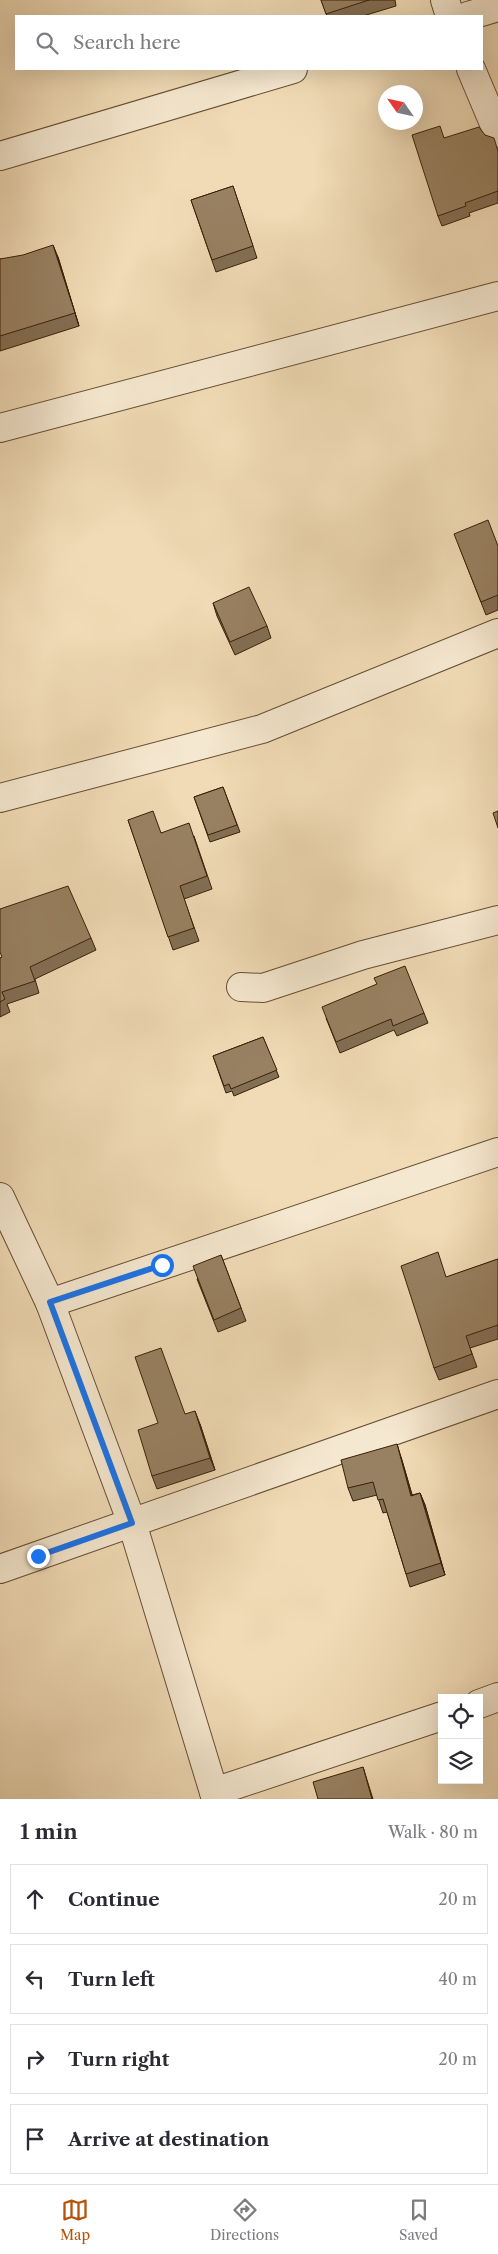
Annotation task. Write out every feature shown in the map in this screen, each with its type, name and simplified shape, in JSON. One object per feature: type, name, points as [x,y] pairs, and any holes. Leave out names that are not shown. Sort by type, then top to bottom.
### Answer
[{"type":"street","points":[[445,0],[450,15]]},
{"type":"street","points":[[471,15],[498,7]]},
{"type":"street","points":[[0,156],[290,70]]},
{"type":"street","points":[[471,70],[498,133]]},
{"type":"street","points":[[0,428],[498,296]]},
{"type":"street","points":[[0,798],[262,728],[498,633]]},
{"type":"street","points":[[241,987],[263,988],[363,955],[498,920]]},
{"type":"street","points":[[50,1302],[498,1152]]},
{"type":"street","points":[[0,1197],[50,1302],[132,1523],[215,1796],[438,1717]]},
{"type":"street","points":[[0,1569],[498,1394]]},
{"type":"street","points":[[483,1703],[498,1697]]},
{"type":"building","points":[[321,0],[369,0],[326,14]]},
{"type":"building","points":[[440,126],[444,138],[479,127],[485,135],[494,138],[498,151],[498,191],[465,203],[466,206],[438,216],[412,135]]},
{"type":"building","points":[[233,186],[253,246],[212,260],[191,200]]},
{"type":"building","points":[[53,245],[75,313],[0,336],[0,259],[23,255]]},
{"type":"building","points":[[488,520],[498,546],[498,595],[481,602],[454,534]]},
{"type":"building","points":[[249,587],[267,626],[230,642],[213,603]]},
{"type":"building","points":[[223,787],[237,825],[208,835],[194,797]]},
{"type":"building","points":[[153,811],[161,833],[189,823],[207,876],[180,886],[194,928],[168,937],[128,820]]},
{"type":"building","points":[[498,811],[498,828],[493,813]]},
{"type":"building","points":[[68,886],[91,938],[30,967],[35,981],[2,992],[5,999],[0,1002],[0,958],[2,957],[0,952],[0,909]]},
{"type":"building","points":[[405,966],[424,1013],[393,1026],[391,1019],[336,1042],[322,1007],[377,984],[374,978]]},
{"type":"building","points":[[263,1037],[277,1070],[231,1089],[229,1084],[224,1086],[213,1056]]},
{"type":"building","points":[[438,1252],[446,1277],[498,1259],[498,1325],[466,1336],[472,1354],[434,1368],[401,1266]]},
{"type":"building","points":[[221,1255],[241,1308],[214,1320],[193,1266]]},
{"type":"building","points":[[161,1348],[185,1414],[195,1411],[210,1458],[152,1476],[138,1430],[158,1423],[135,1357]]},
{"type":"building","points":[[397,1444],[411,1496],[420,1493],[441,1563],[406,1574],[383,1499],[378,1500],[373,1482],[348,1488],[341,1460]]},
{"type":"building","points":[[363,1767],[372,1799],[318,1799],[313,1782]]},
{"type":"route","points":[[38,1556],[132,1523],[50,1302],[162,1265]]}]
